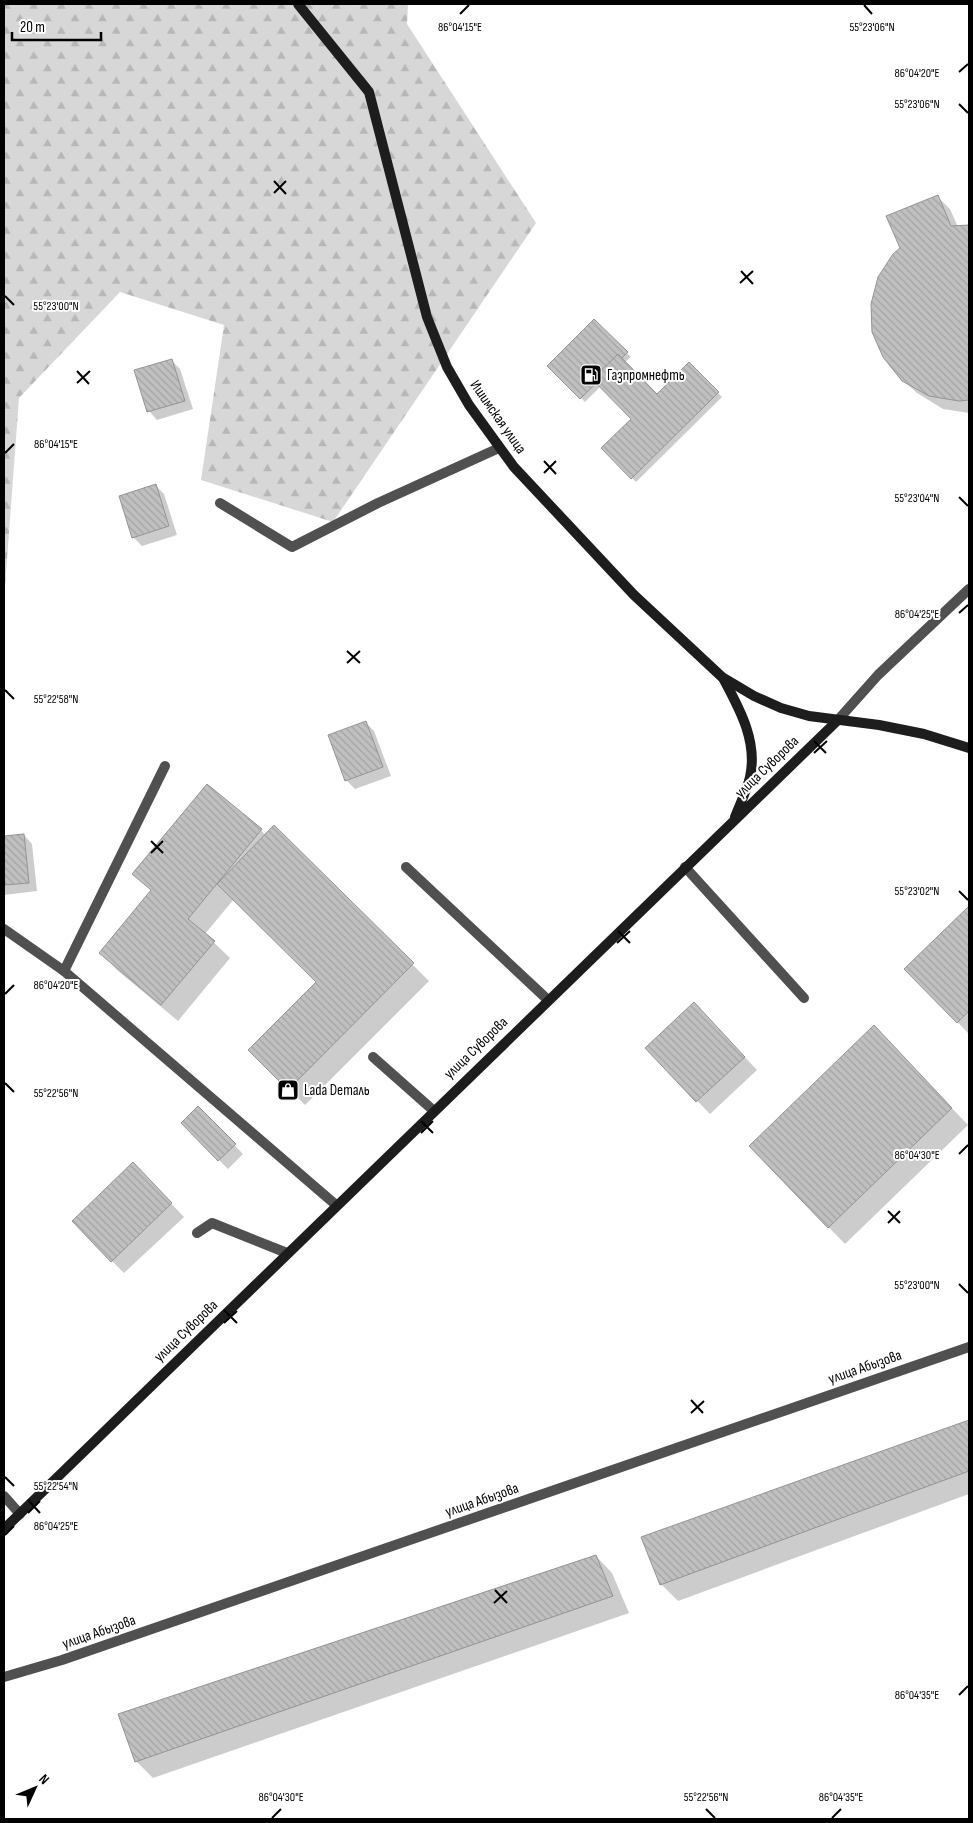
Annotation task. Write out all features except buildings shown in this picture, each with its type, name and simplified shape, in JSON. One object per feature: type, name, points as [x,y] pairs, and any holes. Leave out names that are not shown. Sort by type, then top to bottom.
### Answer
[{"type":"main road","name":"Ишимская улица","points":[[298,4],[369,92],[427,317],[447,367],[468,405],[514,467],[634,595],[722,677],[754,696],[781,708],[809,716],[879,725],[924,734],[969,748]]},
{"type":"main road","points":[[722,677],[740,710],[751,744],[750,776],[733,821]]},
{"type":"main road","name":"улица Суворова","points":[[4,1529],[837,720]]},
{"type":"street","points":[[220,503],[292,547],[378,503],[499,448]]},
{"type":"street","name":"улица Суворова","points":[[837,720],[878,675],[969,589]]},
{"type":"street","points":[[64,971],[165,766]]},
{"type":"street","points":[[406,867],[548,1000]]},
{"type":"street","points":[[685,867],[804,998]]},
{"type":"street","points":[[4,929],[64,971],[336,1205]]},
{"type":"street","points":[[373,1057],[434,1111]]},
{"type":"street","points":[[197,1233],[212,1223],[287,1253]]},
{"type":"street","name":"улица Абызова","points":[[4,1677],[62,1660],[969,1347]]},
{"type":"street","points":[[4,1496],[20,1514]]},
{"type":"green space","points":[[4,4],[408,4],[407,24],[536,223],[333,522],[201,480],[224,325],[120,292],[19,398],[4,600]]},
{"type":"place","name":"Газпромнефть","points":[[591,375]]},
{"type":"place","name":"Lada Dеталь","points":[[288,1090]]}]
